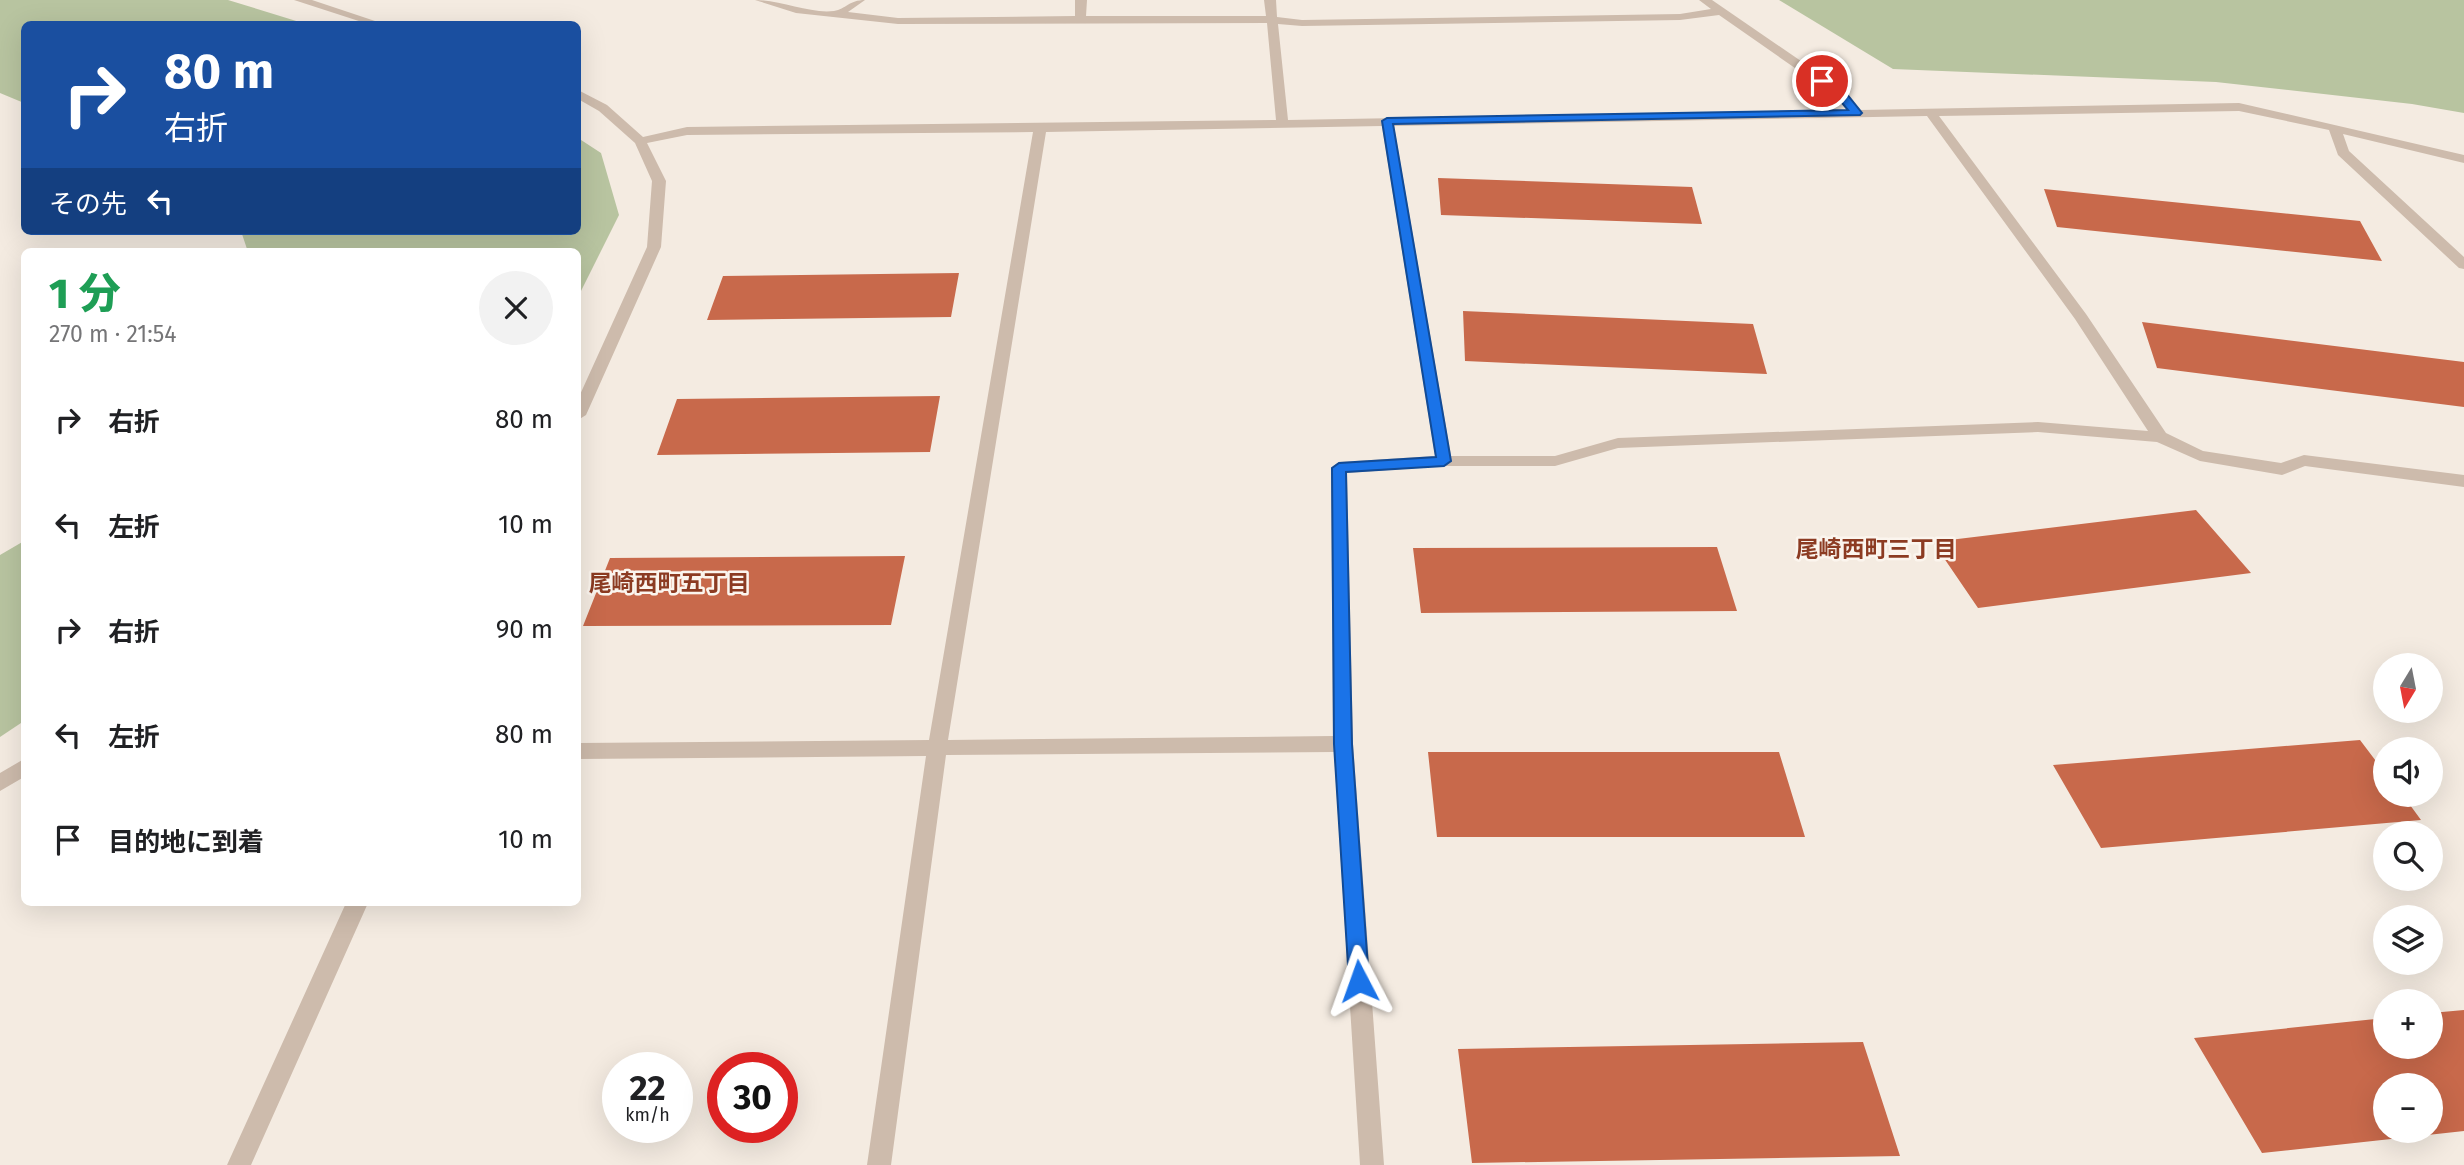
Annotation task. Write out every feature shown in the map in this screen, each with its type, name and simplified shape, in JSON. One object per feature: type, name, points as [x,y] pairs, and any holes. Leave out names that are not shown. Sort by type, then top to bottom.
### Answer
[{"type":"street","points":[[300,0],[368,21]]},
{"type":"street","points":[[761,0],[796,10],[835,16],[898,21],[1252,18],[1302,23],[1680,17],[1722,11]]},
{"type":"street","points":[[835,16],[859,0]]},
{"type":"street","points":[[1080,19],[1081,0]]},
{"type":"street","points":[[1270,0],[1282,123]]},
{"type":"street","points":[[1705,0],[1842,95],[1856,113]]},
{"type":"street","points":[[581,96],[603,108],[640,141],[659,181],[654,247],[581,408]]},
{"type":"street","points":[[640,141],[687,131],[1040,128],[2239,107],[2280,113],[2409,149],[2464,159]]},
{"type":"street","points":[[1930,112],[2081,317],[2160,437]]},
{"type":"street","points":[[1387,121],[1444,461]]},
{"type":"street","points":[[879,1165],[937,747],[1040,128]]},
{"type":"street","points":[[2335,130],[2343,152],[2464,265]]},
{"type":"street","points":[[1372,1165],[1343,744],[1339,468],[1444,461],[1555,461],[1618,443],[2038,427],[2160,437],[2200,456],[2282,469],[2304,460],[2464,481]]},
{"type":"street","points":[[581,751],[1343,744]]},
{"type":"street","points":[[0,783],[21,769]]},
{"type":"street","points":[[239,1165],[356,906]]},
{"type":"green space","points":[[0,0],[228,0],[296,21],[21,21],[21,102],[0,93]]},
{"type":"green space","points":[[1779,0],[2464,0],[2464,113],[2412,104],[2216,82],[1893,69]]},
{"type":"green space","points":[[581,140],[601,153],[619,215],[581,291],[581,248],[247,248],[242,235],[581,235]]},
{"type":"green space","points":[[21,543],[21,723],[0,737],[0,555]]},
{"type":"building","points":[[1438,178],[1692,187],[1702,224],[1441,215]]},
{"type":"building","points":[[2044,189],[2360,221],[2382,261],[2057,227]]},
{"type":"building","points":[[959,273],[951,317],[707,320],[723,276]]},
{"type":"building","points":[[1463,311],[1753,324],[1767,374],[1465,361]]},
{"type":"building","points":[[2142,322],[2464,362],[2464,407],[2157,368]]},
{"type":"building","points":[[940,396],[930,452],[657,455],[677,399]]},
{"type":"building","points":[[2196,510],[2251,573],[1978,608],[1933,542]]},
{"type":"building","points":[[1717,547],[1737,611],[1421,613],[1413,548]]},
{"type":"building","points":[[905,556],[891,625],[583,626],[610,558]]},
{"type":"building","points":[[2360,740],[2373,757],[2373,807],[2412,807],[2421,820],[2373,821],[2373,824],[2101,848],[2053,765]]},
{"type":"building","points":[[1428,752],[1779,752],[1805,837],[1437,837]]},
{"type":"building","points":[[2464,1010],[2464,1131],[2443,1133],[2443,1073],[2373,1073],[2373,1141],[2262,1153],[2194,1038],[2373,1019],[2373,1059],[2443,1059],[2443,1012]]},
{"type":"building","points":[[1863,1042],[1900,1156],[1472,1163],[1458,1049]]},
{"type":"district","name":"尾崎西町三丁目","points":[[1876,549]]},
{"type":"district","name":"尾崎西町五丁目","points":[[669,583]]},
{"type":"route","points":[[1359,981],[1343,744],[1339,468],[1444,461],[1387,121],[1856,113],[1842,95],[1822,81]]}]
